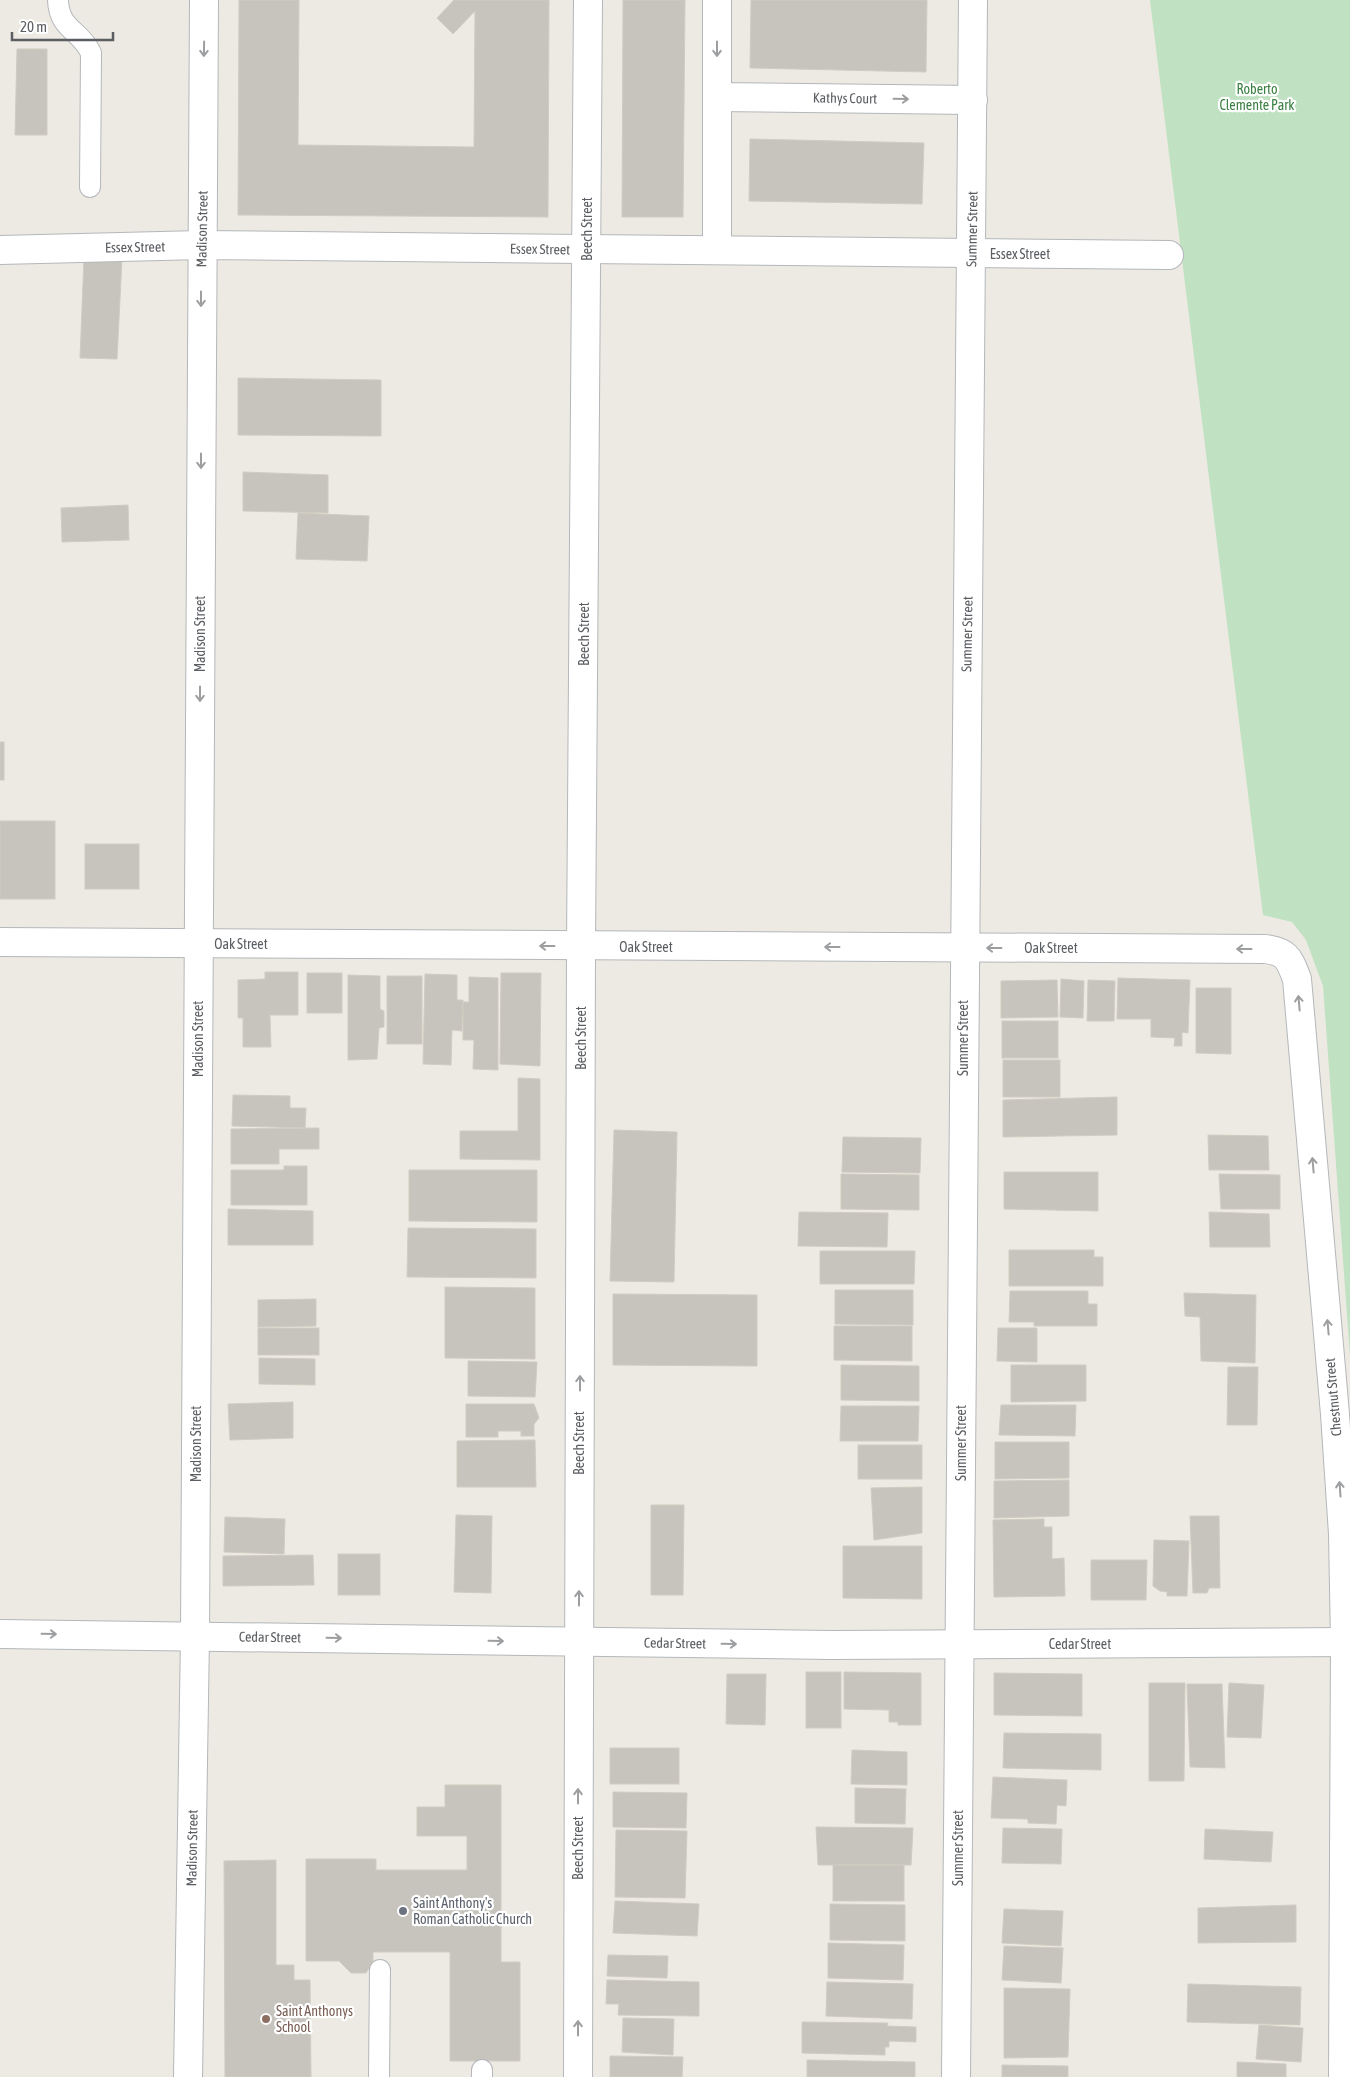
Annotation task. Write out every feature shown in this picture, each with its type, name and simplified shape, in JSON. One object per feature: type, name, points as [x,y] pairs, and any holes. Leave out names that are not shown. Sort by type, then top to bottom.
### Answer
[{"type":"street","name":"Madison Street","points":[[188,2077],[194,1636],[199,944],[201,245],[204,0]]},
{"type":"street","name":"Beech Street","points":[[578,2077],[578,1642],[588,0]]},
{"type":"street","points":[[717,0],[717,250]]},
{"type":"street","name":"Summer Street","points":[[956,2077],[973,0]]},
{"type":"street","name":"Kathys Court","points":[[717,97],[973,100]]},
{"type":"street","name":"Essex Street","points":[[0,250],[201,245],[1169,255]]},
{"type":"street","name":"Oak Street","points":[[0,942],[1265,949],[1277,951],[1289,960]]},
{"type":"street","name":"Chestnut Street","points":[[1289,960],[1297,980],[1335,1414],[1343,1534],[1348,1642],[1343,2077]]},
{"type":"street","name":"Cedar Street","points":[[0,1634],[960,1645],[1348,1642]]},
{"type":"lane","points":[[58,0],[59,14],[63,22],[88,47],[91,53],[90,188]]},
{"type":"lane","points":[[379,2077],[380,1970]]},
{"type":"green space","name":"Roberto Clemente Park","points":[[1150,0],[1350,0],[1350,1356],[1323,986],[1306,940],[1292,922],[1263,915]]},
{"type":"building","points":[[239,0],[299,0],[298,145],[474,147],[475,11],[453,34],[437,18],[454,0],[549,0],[548,217],[238,215]]},
{"type":"building","points":[[623,0],[685,0],[683,217],[622,217]]},
{"type":"building","points":[[751,0],[927,0],[926,72],[750,68]]},
{"type":"building","points":[[17,49],[47,49],[47,135],[15,135]]},
{"type":"building","points":[[750,139],[924,143],[922,204],[749,201]]},
{"type":"building","points":[[84,258],[122,259],[117,359],[80,358]]},
{"type":"building","points":[[238,378],[381,380],[381,436],[238,435]]},
{"type":"building","points":[[243,472],[328,475],[328,513],[243,511]]},
{"type":"building","points":[[128,505],[129,540],[62,542],[61,508]]},
{"type":"building","points":[[298,513],[369,516],[367,561],[296,559]]},
{"type":"building","points":[[0,742],[4,742],[4,780],[0,780]]},
{"type":"building","points":[[0,821],[55,821],[55,899],[0,899]]},
{"type":"building","points":[[85,844],[139,844],[139,889],[85,889]]},
{"type":"building","points":[[265,972],[298,972],[298,1015],[270,1015],[271,1047],[243,1047],[243,1018],[238,1018],[238,980],[265,979]]},
{"type":"building","points":[[307,973],[342,973],[342,1013],[307,1013]]},
{"type":"building","points":[[501,973],[541,973],[540,1066],[500,1064]]},
{"type":"building","points":[[425,974],[457,975],[457,1000],[463,1000],[462,1031],[452,1030],[451,1065],[423,1064]]},
{"type":"building","points":[[348,975],[380,976],[380,1009],[384,1011],[384,1027],[379,1028],[377,1059],[348,1060]]},
{"type":"building","points":[[387,976],[422,976],[422,1044],[387,1044]]},
{"type":"building","points":[[469,977],[498,978],[498,1070],[473,1069],[474,1040],[463,1040],[463,1002],[469,1002]]},
{"type":"building","points":[[1118,978],[1190,980],[1188,1033],[1182,1032],[1182,1046],[1174,1046],[1175,1038],[1151,1037],[1151,1019],[1117,1019]]},
{"type":"building","points":[[1061,979],[1084,981],[1083,1018],[1060,1017]]},
{"type":"building","points":[[1057,980],[1058,1017],[1001,1018],[1001,981]]},
{"type":"building","points":[[1088,980],[1115,981],[1114,1021],[1087,1021]]},
{"type":"building","points":[[1196,988],[1231,988],[1231,1054],[1196,1053]]},
{"type":"building","points":[[1002,1021],[1058,1021],[1058,1058],[1002,1058]]},
{"type":"building","points":[[1003,1060],[1060,1060],[1060,1097],[1003,1097]]},
{"type":"building","points":[[518,1078],[540,1079],[540,1160],[460,1159],[460,1131],[518,1131]]},
{"type":"building","points":[[233,1095],[290,1096],[290,1108],[306,1108],[305,1128],[232,1126]]},
{"type":"building","points":[[1117,1097],[1117,1135],[1003,1137],[1003,1100]]},
{"type":"building","points":[[319,1128],[319,1149],[279,1149],[279,1164],[231,1164],[231,1129]]},
{"type":"building","points":[[614,1130],[677,1132],[674,1282],[610,1281]]},
{"type":"building","points":[[1208,1135],[1268,1136],[1269,1170],[1209,1170]]},
{"type":"building","points":[[843,1137],[921,1138],[920,1173],[842,1172]]},
{"type":"building","points":[[284,1166],[307,1166],[307,1205],[231,1205],[231,1170],[284,1170]]},
{"type":"building","points":[[409,1170],[537,1170],[537,1222],[409,1221]]},
{"type":"building","points":[[1004,1172],[1098,1172],[1098,1211],[1004,1209]]},
{"type":"building","points":[[841,1174],[919,1175],[919,1210],[841,1209]]},
{"type":"building","points":[[1219,1174],[1280,1175],[1280,1209],[1221,1209]]},
{"type":"building","points":[[228,1209],[313,1211],[313,1245],[228,1245]]},
{"type":"building","points":[[799,1212],[888,1213],[887,1247],[798,1246]]},
{"type":"building","points":[[1209,1212],[1269,1214],[1270,1247],[1210,1247]]},
{"type":"building","points":[[408,1228],[536,1229],[536,1278],[407,1277]]},
{"type":"building","points":[[1009,1250],[1094,1250],[1094,1257],[1103,1257],[1103,1286],[1009,1286]]},
{"type":"building","points":[[820,1251],[915,1251],[914,1284],[820,1284]]},
{"type":"building","points":[[445,1287],[535,1288],[535,1359],[445,1358]]},
{"type":"building","points":[[835,1290],[913,1290],[913,1325],[835,1324]]},
{"type":"building","points":[[1010,1291],[1088,1291],[1088,1304],[1097,1304],[1097,1326],[1034,1326],[1034,1322],[1009,1322]]},
{"type":"building","points":[[1184,1293],[1256,1295],[1255,1363],[1201,1361],[1200,1317],[1185,1316]]},
{"type":"building","points":[[613,1294],[757,1295],[757,1366],[613,1365]]},
{"type":"building","points":[[316,1299],[316,1326],[258,1327],[258,1300]]},
{"type":"building","points":[[834,1326],[912,1326],[912,1361],[834,1360]]},
{"type":"building","points":[[258,1328],[319,1328],[319,1355],[258,1355]]},
{"type":"building","points":[[998,1328],[1037,1328],[1037,1362],[997,1361]]},
{"type":"building","points":[[259,1358],[315,1359],[315,1385],[259,1384]]},
{"type":"building","points":[[468,1361],[537,1362],[535,1397],[468,1396]]},
{"type":"building","points":[[841,1365],[919,1366],[919,1401],[841,1400]]},
{"type":"building","points":[[1011,1365],[1086,1365],[1086,1401],[1011,1402]]},
{"type":"building","points":[[1228,1367],[1258,1367],[1257,1425],[1227,1425]]},
{"type":"building","points":[[293,1402],[293,1438],[230,1440],[228,1404]]},
{"type":"building","points":[[466,1404],[534,1404],[539,1418],[534,1424],[534,1436],[521,1436],[521,1431],[498,1431],[498,1437],[466,1437]]},
{"type":"building","points":[[1001,1405],[1076,1405],[1075,1436],[999,1435]]},
{"type":"building","points":[[841,1406],[919,1406],[918,1441],[840,1441]]},
{"type":"building","points":[[535,1440],[536,1487],[457,1487],[457,1441]]},
{"type":"building","points":[[995,1442],[1069,1442],[1069,1478],[995,1479]]},
{"type":"building","points":[[858,1445],[922,1445],[922,1479],[858,1479]]},
{"type":"building","points":[[1069,1480],[1069,1516],[994,1518],[994,1481]]},
{"type":"building","points":[[922,1487],[922,1533],[874,1540],[871,1488]]},
{"type":"building","points":[[651,1505],[684,1505],[683,1595],[651,1595]]},
{"type":"building","points":[[456,1515],[492,1516],[491,1593],[454,1592]]},
{"type":"building","points":[[1190,1516],[1219,1516],[1220,1588],[1209,1588],[1207,1593],[1193,1593]]},
{"type":"building","points":[[225,1517],[285,1519],[284,1554],[224,1552]]},
{"type":"building","points":[[1044,1519],[1044,1527],[1052,1527],[1052,1559],[1064,1558],[1065,1596],[994,1597],[993,1520]]},
{"type":"building","points":[[1154,1540],[1189,1541],[1187,1596],[1167,1596],[1167,1592],[1160,1591],[1153,1586]]},
{"type":"building","points":[[843,1546],[922,1546],[922,1599],[843,1598]]},
{"type":"building","points":[[338,1554],[380,1554],[380,1595],[338,1595]]},
{"type":"building","points":[[313,1555],[314,1585],[223,1586],[223,1556]]},
{"type":"building","points":[[1091,1560],[1147,1560],[1146,1600],[1091,1600]]},
{"type":"building","points":[[806,1672],[841,1672],[841,1728],[806,1728]]},
{"type":"building","points":[[844,1672],[921,1673],[921,1725],[898,1725],[898,1722],[889,1722],[889,1710],[844,1709]]},
{"type":"building","points":[[994,1673],[1082,1674],[1082,1716],[994,1715]]},
{"type":"building","points":[[727,1674],[766,1674],[765,1725],[726,1724]]},
{"type":"building","points":[[1149,1683],[1185,1683],[1184,1781],[1149,1781]]},
{"type":"building","points":[[1229,1683],[1264,1685],[1261,1738],[1227,1737]]},
{"type":"building","points":[[1187,1684],[1222,1684],[1225,1768],[1190,1767]]},
{"type":"building","points":[[1004,1733],[1101,1734],[1101,1770],[1003,1768]]},
{"type":"building","points":[[610,1748],[679,1748],[679,1784],[610,1784]]},
{"type":"building","points":[[852,1750],[907,1752],[907,1785],[851,1784]]},
{"type":"building","points":[[993,1777],[1067,1780],[1066,1806],[1057,1805],[1056,1824],[1028,1823],[1028,1819],[991,1818]]},
{"type":"building","name":"Saint Anthony's Roman Catholic Church","points":[[445,1785],[501,1785],[501,1962],[520,1962],[520,2061],[450,2061],[450,1952],[373,1952],[373,1962],[366,1973],[351,1973],[339,1961],[306,1961],[306,1859],[376,1859],[376,1870],[467,1870],[467,1836],[417,1836],[417,1807],[445,1807]]},
{"type":"building","points":[[855,1788],[906,1789],[905,1824],[855,1823]]},
{"type":"building","points":[[613,1792],[687,1793],[686,1828],[613,1827]]},
{"type":"building","points":[[816,1827],[913,1828],[911,1865],[818,1865]]},
{"type":"building","points":[[1003,1828],[1062,1829],[1061,1864],[1002,1863]]},
{"type":"building","points":[[1205,1829],[1273,1832],[1271,1862],[1204,1859]]},
{"type":"building","points":[[616,1830],[687,1831],[685,1898],[615,1897]]},
{"type":"building","points":[[276,1860],[276,1965],[294,1965],[294,1980],[310,1980],[311,2077],[225,2077],[224,1861]]},
{"type":"building","points":[[833,1865],[904,1865],[904,1901],[833,1901]]},
{"type":"building","points":[[615,1901],[699,1904],[697,1936],[613,1933]]},
{"type":"building","points":[[830,1904],[905,1905],[905,1941],[830,1940]]},
{"type":"building","points":[[1296,1905],[1296,1942],[1198,1943],[1198,1908]]},
{"type":"building","points":[[1004,1909],[1063,1911],[1061,1946],[1002,1943]]},
{"type":"building","points":[[828,1943],[904,1945],[903,1980],[828,1978]]},
{"type":"building","points":[[1004,1946],[1063,1948],[1061,1983],[1002,1980]]},
{"type":"building","points":[[608,1955],[668,1956],[667,1978],[607,1976]]},
{"type":"building","points":[[607,1980],[699,1982],[699,2016],[618,2015],[619,2004],[606,2004]]},
{"type":"building","points":[[827,1982],[913,1984],[912,2019],[826,2016]]},
{"type":"building","points":[[1188,1984],[1301,1987],[1300,2025],[1187,2022]]},
{"type":"building","points":[[1004,1988],[1070,1989],[1068,2057],[1004,2058]]},
{"type":"building","points":[[623,2018],[674,2019],[673,2055],[622,2052]]},
{"type":"building","points":[[802,2022],[888,2023],[887,2026],[916,2027],[916,2042],[889,2041],[889,2047],[885,2047],[885,2055],[802,2053]]},
{"type":"building","points":[[1259,2025],[1303,2028],[1301,2062],[1256,2059]]},
{"type":"building","points":[[610,2056],[683,2057],[682,2077],[610,2077]]},
{"type":"building","points":[[807,2060],[915,2062],[915,2077],[807,2077]]},
{"type":"building","points":[[1237,2062],[1286,2064],[1286,2077],[1237,2077]]},
{"type":"building","points":[[1002,2065],[1068,2066],[1068,2077],[1002,2077]]},
{"type":"place","name":"Saint Anthony's Roman Catholic Church","points":[[403,1911]]},
{"type":"place","name":"Saint Anthonys School","points":[[266,2019]]}]
